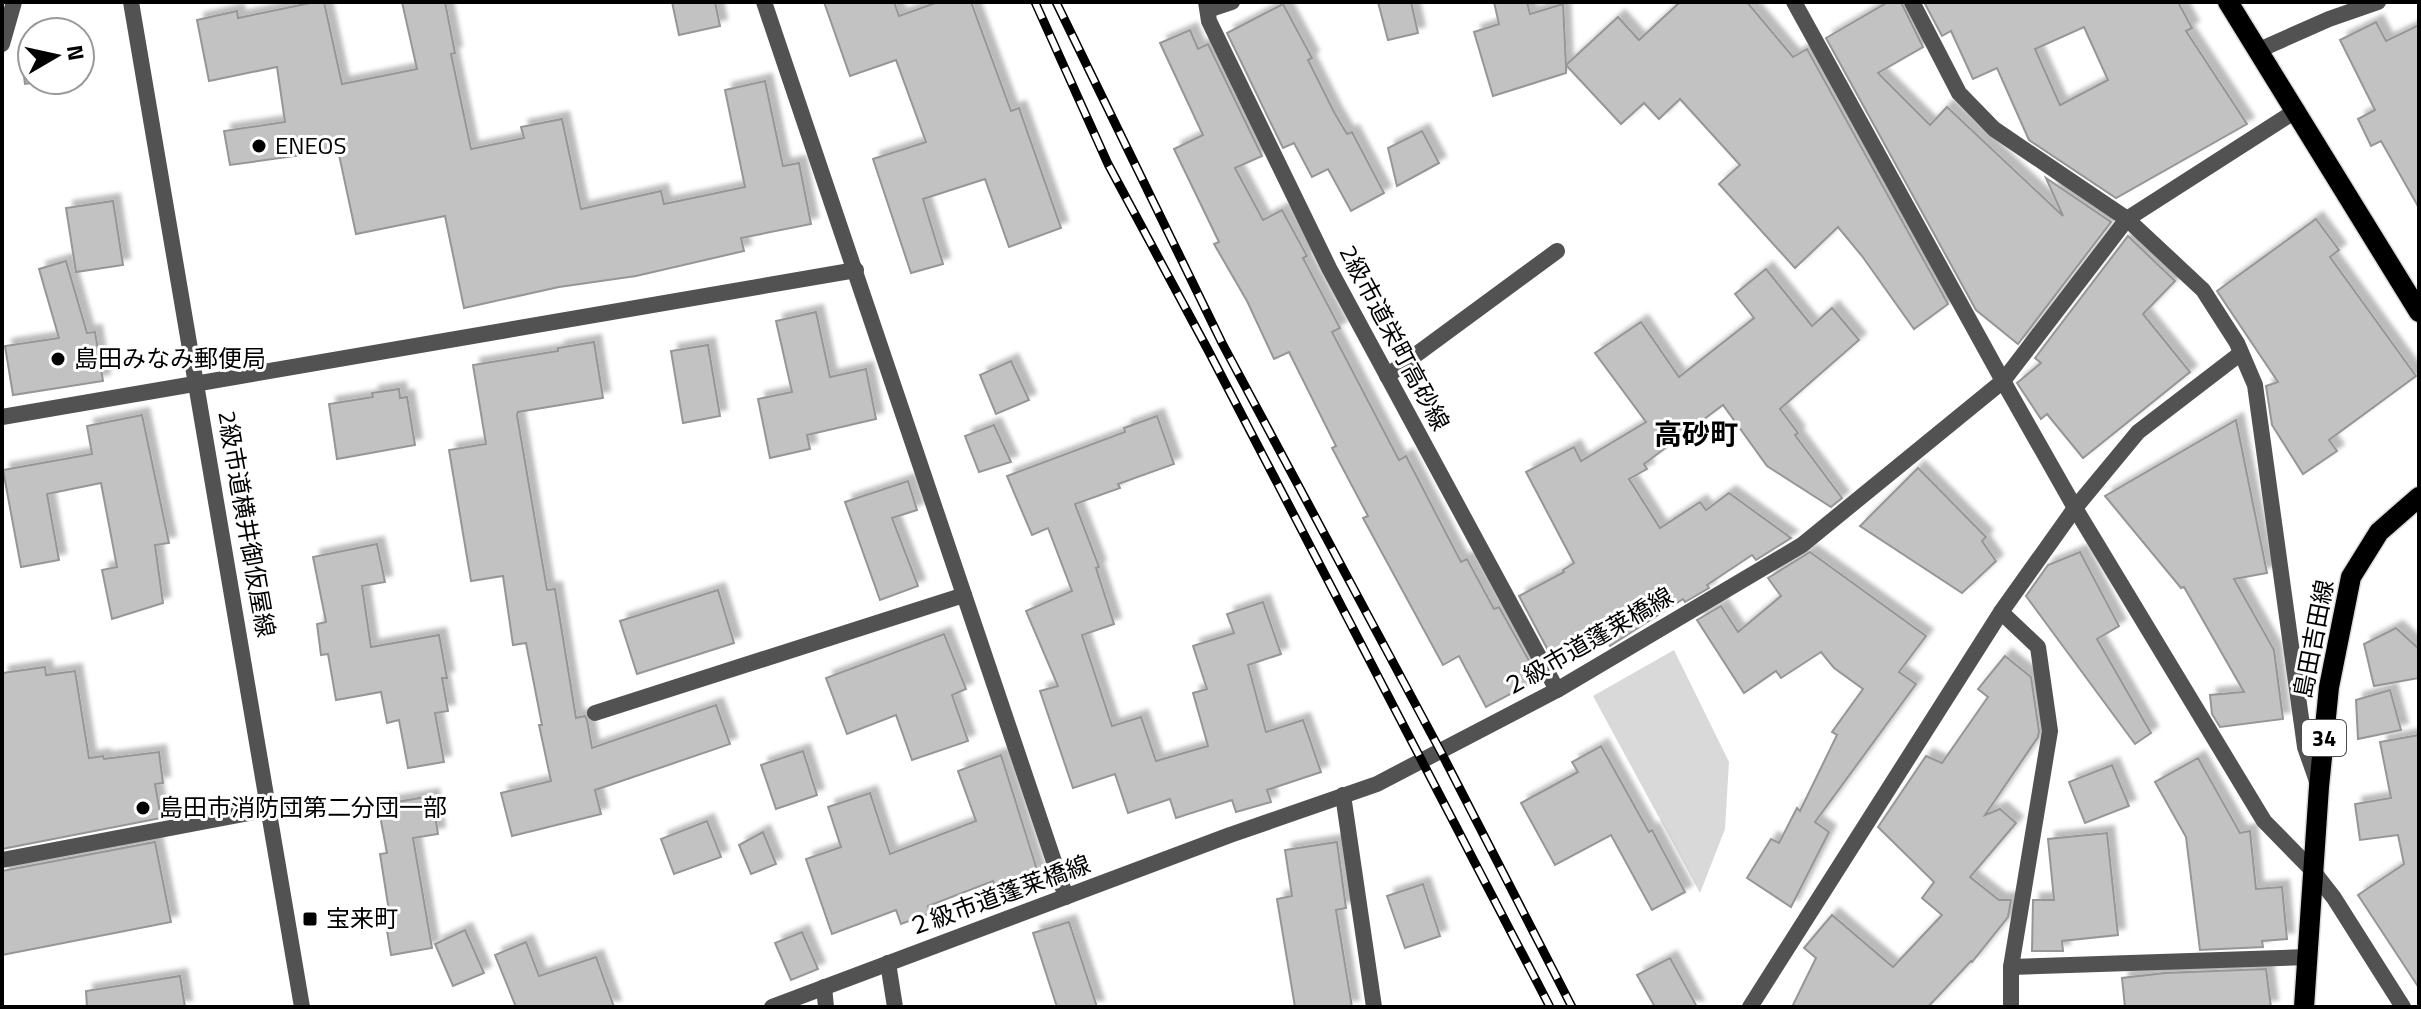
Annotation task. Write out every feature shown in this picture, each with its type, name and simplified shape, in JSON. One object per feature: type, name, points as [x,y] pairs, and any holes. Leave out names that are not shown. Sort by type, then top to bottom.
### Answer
[{"type":"main road","points":[[2228,2],[2419,312]]},
{"type":"main road","name":"島田吉田線","points":[[2304,1007],[2329,687],[2351,577],[2379,532],[2419,497]]},
{"type":"street","points":[[2,44],[14,2]]},
{"type":"street","name":"2級市道横井御仮屋線","points":[[131,2],[302,1007]]},
{"type":"street","points":[[764,2],[1066,897]]},
{"type":"street","points":[[1207,6],[1232,2]]},
{"type":"street","points":[[1794,2],[2075,508],[2264,821],[2313,871],[2403,1007]]},
{"type":"street","points":[[1912,2],[1959,93],[1994,129],[2127,219],[2203,290],[2241,353],[2255,385],[2305,747],[2319,787]]},
{"type":"street","points":[[2259,50],[2329,19],[2378,2]]},
{"type":"street","name":"2級市道栄町高砂線","points":[[1207,6],[1209,21],[1315,241],[1557,690]]},
{"type":"street","name":"２級市道蓬莱橋線","points":[[772,1007],[1388,778],[1557,690],[1802,545],[2003,381],[2127,219],[2297,110]]},
{"type":"street","points":[[1387,376],[1557,251]]},
{"type":"street","points":[[2,417],[856,270]]},
{"type":"street","points":[[1750,1007],[2001,612],[2075,508],[2138,432],[2241,353]]},
{"type":"street","points":[[595,713],[964,595]]},
{"type":"street","points":[[2001,612],[2038,647],[2050,731],[2011,967],[2011,1007]]},
{"type":"street","points":[[1343,795],[1374,1007]]},
{"type":"street","points":[[2,860],[270,809]]},
{"type":"street","points":[[2011,967],[2307,957]]},
{"type":"street","points":[[888,963],[895,1007]]},
{"type":"street","points":[[824,987],[826,1007]]},
{"type":"shaded area","points":[[1674,650],[1729,762],[1725,829],[1700,893],[1593,696]]},
{"type":"building","points":[[324,2],[342,84],[417,69],[402,2],[445,2],[455,53],[451,54],[471,149],[524,138],[521,127],[562,119],[581,209],[661,191],[664,204],[745,187],[725,90],[765,81],[783,166],[799,163],[811,224],[741,238],[744,251],[636,276],[559,287],[464,308],[445,216],[356,234],[338,150],[230,165],[224,131],[285,122],[277,67],[209,81],[197,20],[237,11],[238,18]]},
{"type":"building","points":[[672,2],[715,2],[720,26],[679,35]]},
{"type":"building","points":[[824,2],[894,2],[899,16],[938,2],[971,2],[1011,111],[1019,108],[1061,228],[1009,247],[985,179],[923,199],[943,264],[911,273],[873,159],[926,142],[896,60],[850,76]]},
{"type":"building","points":[[1378,2],[1411,2],[1418,33],[1388,40]]},
{"type":"building","points":[[1494,2],[1527,2],[1530,14],[1563,4],[1566,73],[1493,96],[1474,32],[1499,24]]},
{"type":"building","points":[[1680,2],[1747,2],[1793,57],[1807,49],[1948,304],[1914,329],[1838,227],[1795,268],[1719,184],[1740,165],[1680,99],[1659,119],[1644,103],[1621,124],[1566,65],[1618,17],[1639,40]]},
{"type":"building","points":[[1888,2],[1901,2],[1923,47],[1878,73],[1930,125],[1947,107],[2063,216],[2046,178],[2111,222],[2018,344],[1976,310],[1826,38]]},
{"type":"building","points":[[1924,2],[2178,2],[2192,28],[2186,31],[2247,124],[2116,198],[2029,140],[1997,68],[1973,79],[1951,31],[1942,36]],"holes":[[[2084,27],[2108,80],[2060,105],[2035,49]]]},
{"type":"building","points":[[1283,4],[1312,58],[1308,60],[1334,112],[1347,134],[1352,132],[1384,193],[1351,211],[1328,169],[1312,177],[1294,143],[1283,148],[1227,33]]},
{"type":"building","points":[[2376,22],[2386,41],[2419,25],[2419,208],[2381,141],[2371,146],[2358,119],[2375,110],[2340,40]]},
{"type":"building","points":[[1190,30],[1198,49],[1208,44],[1262,156],[1235,168],[1263,220],[1282,210],[1340,328],[1332,332],[1399,460],[1406,456],[1461,562],[1467,559],[1494,609],[1499,607],[1532,666],[1526,669],[1533,682],[1486,707],[1459,656],[1443,665],[1363,518],[1368,516],[1332,448],[1336,446],[1289,352],[1274,359],[1247,301],[1214,244],[1219,242],[1174,149],[1203,135],[1160,43]]},
{"type":"building","points":[[1422,131],[1439,163],[1397,186],[1388,148]]},
{"type":"building","points":[[113,201],[123,265],[76,272],[66,208]]},
{"type":"building","points":[[2316,219],[2339,250],[2330,257],[2416,376],[2329,440],[2337,451],[2303,474],[2272,425],[2266,386],[2278,382],[2217,291]]},
{"type":"building","points":[[2128,236],[2175,281],[2143,314],[2190,372],[2083,458],[2047,414],[2041,419],[2017,383],[2041,363],[2035,358]]},
{"type":"building","points":[[66,261],[87,333],[95,332],[103,381],[13,395],[5,346],[59,338],[39,269]]},
{"type":"building","points":[[1766,269],[1812,326],[1832,308],[1859,340],[1780,409],[1798,433],[1795,435],[1842,498],[1831,507],[1767,466],[1723,405],[1644,464],[1647,469],[1629,479],[1660,528],[1700,502],[1706,510],[1729,493],[1791,538],[1756,560],[1752,555],[1707,585],[1709,588],[1685,602],[1683,599],[1610,646],[1599,630],[1551,656],[1519,596],[1564,572],[1574,563],[1526,472],[1574,447],[1581,461],[1646,422],[1595,353],[1641,322],[1679,377],[1754,318],[1735,294]]},
{"type":"building","points":[[816,312],[830,377],[866,369],[876,419],[807,435],[810,449],[770,458],[758,399],[792,392],[776,321]]},
{"type":"building","points":[[594,342],[603,398],[518,412],[517,415],[547,590],[555,589],[576,718],[585,716],[592,748],[716,705],[730,744],[595,790],[601,814],[512,836],[501,793],[551,781],[539,725],[542,725],[526,643],[513,645],[503,576],[471,581],[449,450],[486,444],[473,365]]},
{"type":"building","points":[[708,345],[720,416],[683,423],[671,351]]},
{"type":"building","points":[[1011,361],[1029,400],[996,414],[980,375]]},
{"type":"building","points":[[399,389],[400,398],[407,397],[415,445],[337,459],[329,404]]},
{"type":"building","points":[[142,415],[169,543],[155,545],[163,603],[112,619],[102,570],[117,567],[101,483],[47,494],[59,560],[21,567],[3,470],[92,454],[87,426]]},
{"type":"building","points":[[1157,416],[1174,464],[1118,484],[1120,488],[1075,504],[1099,567],[1096,568],[1114,624],[1082,635],[1112,726],[1141,717],[1156,761],[1208,746],[1193,693],[1207,689],[1193,646],[1234,633],[1227,614],[1263,602],[1281,654],[1248,665],[1266,732],[1303,720],[1321,772],[1267,790],[1271,802],[1236,812],[1232,800],[1176,818],[1170,799],[1128,813],[1115,774],[1073,788],[1040,691],[1058,686],[1026,611],[1072,591],[1048,528],[1032,535],[1007,476],[1125,432],[1124,428]]},
{"type":"building","points":[[2236,420],[2267,573],[2234,579],[2274,650],[2283,719],[2220,727],[2212,714],[2210,695],[2244,692],[2184,587],[2181,588],[2105,496]]},
{"type":"building","points":[[994,425],[1011,462],[979,472],[965,436]]},
{"type":"building","points":[[1918,468],[1986,537],[1982,541],[1996,561],[1962,593],[1860,526]]},
{"type":"building","points":[[908,481],[917,510],[892,518],[918,586],[880,600],[845,502]]},
{"type":"building","points":[[377,544],[385,582],[362,586],[371,647],[439,635],[447,678],[442,678],[448,711],[435,713],[444,762],[408,768],[399,720],[387,723],[381,692],[336,700],[328,654],[321,655],[317,624],[326,622],[313,557]]},
{"type":"building","points":[[1810,552],[1926,636],[1899,672],[1916,684],[1815,822],[1829,832],[1791,907],[1747,878],[1771,839],[1779,843],[1797,808],[1800,811],[1837,735],[1832,732],[1863,689],[1834,668],[1821,652],[1781,678],[1776,671],[1744,693],[1697,620],[1721,606],[1738,632],[1781,596],[1768,578]]},
{"type":"building","points":[[2080,552],[2119,626],[2097,639],[2151,733],[2135,744],[2026,596],[2048,565]]},
{"type":"building","points":[[718,590],[734,643],[637,674],[620,621]]},
{"type":"building","points":[[2396,628],[2419,649],[2419,678],[2374,686],[2364,644]]},
{"type":"building","points":[[944,634],[966,689],[952,695],[968,741],[912,760],[896,715],[847,734],[826,678]]},
{"type":"building","points":[[2005,656],[2031,677],[2039,731],[2038,737],[1985,815],[2000,809],[2016,823],[1970,877],[1999,900],[2011,900],[2008,917],[1972,962],[1928,1007],[1792,1007],[1816,958],[1804,948],[1832,915],[1893,967],[1942,915],[1922,898],[1934,882],[1878,827],[1926,756],[1942,763],[1988,697],[1978,689]]},
{"type":"building","points":[[45,667],[46,675],[75,671],[89,758],[159,752],[163,783],[155,784],[161,818],[2,849],[2,673]]},
{"type":"building","points":[[2390,690],[2401,730],[2358,739],[2356,700]]},
{"type":"building","points":[[2419,735],[2419,988],[2358,895],[2404,864],[2398,835],[2360,840],[2355,804],[2391,798],[2380,742]]},
{"type":"building","points":[[1601,746],[1685,892],[1652,910],[1611,835],[1555,865],[1521,803],[1578,772],[1572,762]]},
{"type":"building","points":[[803,751],[817,795],[776,809],[761,765]]},
{"type":"building","points":[[1001,755],[1038,873],[995,886],[993,881],[928,906],[931,913],[901,924],[896,910],[832,934],[806,859],[841,847],[828,807],[870,793],[890,854],[976,821],[958,771]]},
{"type":"building","points":[[2198,758],[2240,833],[2250,831],[2256,889],[2282,887],[2287,939],[2262,941],[2263,947],[2200,950],[2186,837],[2155,782]]},
{"type":"building","points":[[2112,765],[2129,806],[2085,823],[2069,782]]},
{"type":"building","points":[[432,796],[438,834],[413,838],[432,948],[391,955],[384,912],[389,911],[380,854],[387,853],[378,805]]},
{"type":"building","points":[[707,821],[721,857],[674,874],[661,839]]},
{"type":"building","points":[[763,832],[776,864],[751,874],[739,845]]},
{"type":"building","points":[[2107,833],[2118,935],[2062,941],[2063,951],[2032,951],[2033,900],[2054,900],[2048,839]]},
{"type":"building","points":[[155,842],[171,922],[2,955],[2,871]]},
{"type":"building","points":[[1337,842],[1346,908],[1336,910],[1352,1007],[1295,1007],[1277,899],[1292,896],[1285,850]]},
{"type":"building","points":[[1423,884],[1440,936],[1405,948],[1387,896]]},
{"type":"building","points":[[1069,922],[1097,1007],[1057,1007],[1033,933]]},
{"type":"building","points":[[465,930],[484,973],[453,986],[435,944]]},
{"type":"building","points":[[802,932],[818,969],[791,980],[775,943]]},
{"type":"building","points":[[526,942],[539,976],[596,957],[614,1007],[516,1007],[495,955]]},
{"type":"building","points":[[1670,958],[1697,1007],[1655,1007],[1637,975]]},
{"type":"building","points":[[2266,969],[2271,1007],[2125,1007],[2122,978]]},
{"type":"building","points":[[180,976],[185,1007],[87,1007],[86,991]]},
{"type":"railway","points":[[1035,2],[1108,164],[1550,1007]]},
{"type":"railway","points":[[1056,2],[1222,343],[1441,752],[1572,1007]]},
{"type":"place","name":"ENEOS","points":[[259,146]]},
{"type":"place","name":"島田みなみ郵便局","points":[[58,359]]},
{"type":"place","name":"島田市消防団第二分団一部","points":[[143,808]]},
{"type":"place","name":"宝来町","points":[[310,919]]},
{"type":"district","name":"高砂町","points":[[1696,434]]}]
